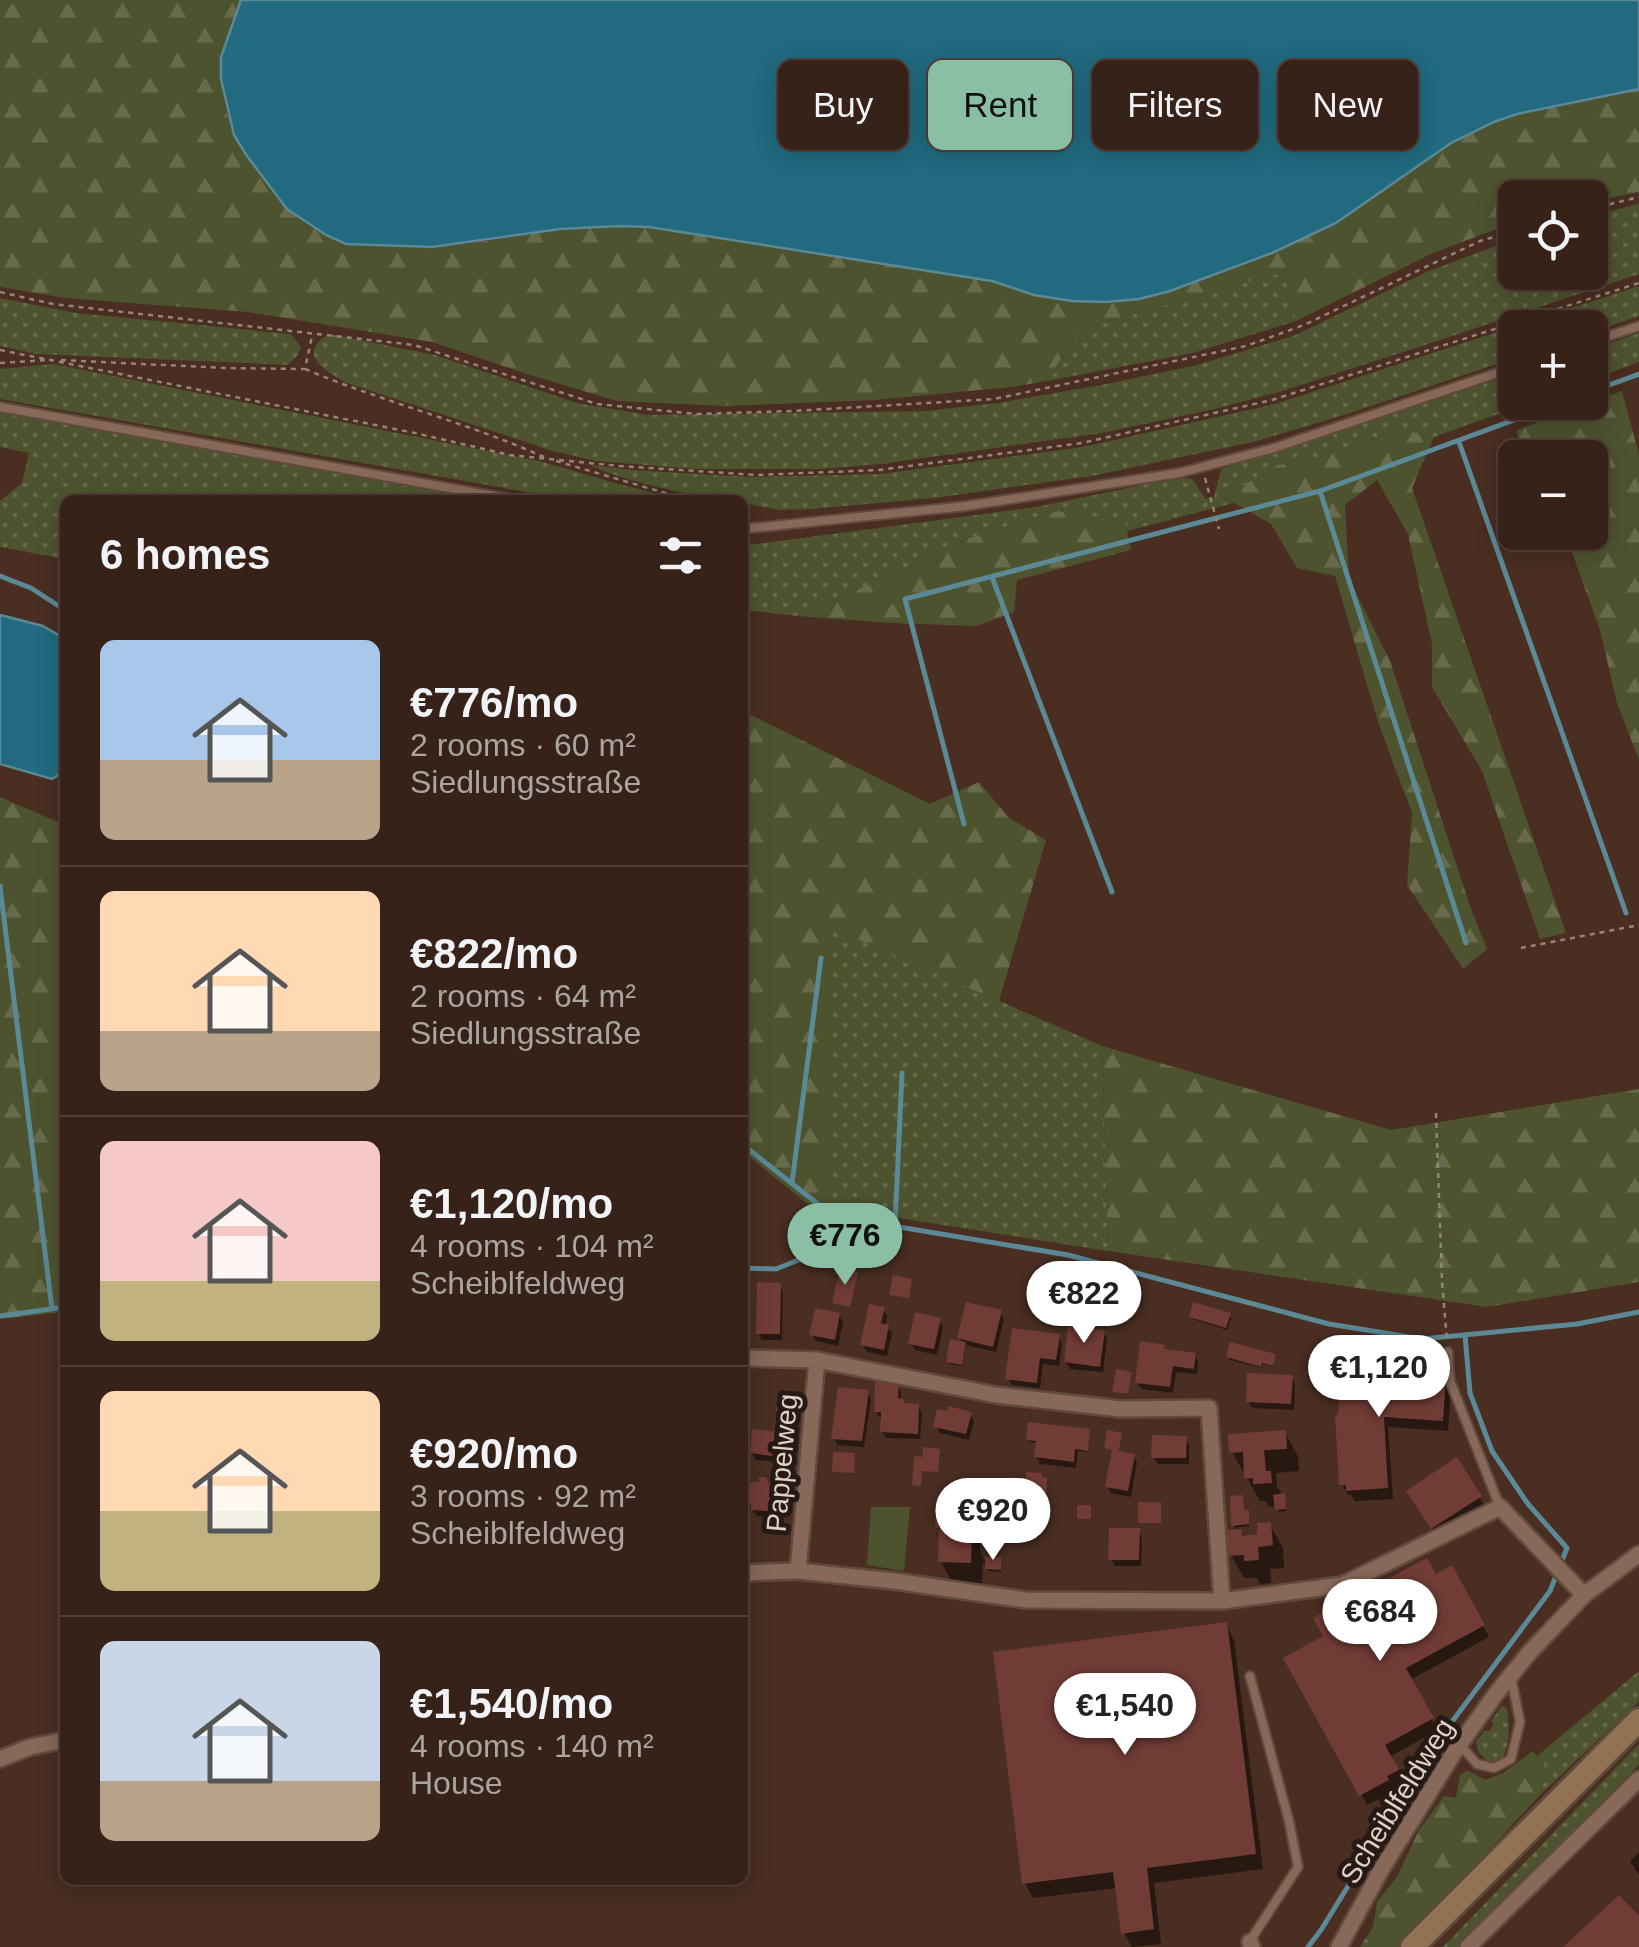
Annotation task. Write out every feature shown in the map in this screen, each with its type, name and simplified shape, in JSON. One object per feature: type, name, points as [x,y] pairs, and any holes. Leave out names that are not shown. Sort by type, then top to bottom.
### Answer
[{"type":"main road","points":[[1412,1947],[1639,1720]]},
{"type":"street","points":[[748,1358],[817,1360],[996,1396],[1121,1409],[1210,1408],[1222,1601]]},
{"type":"street","name":"Pappelweg","points":[[798,1571],[817,1360]]},
{"type":"street","points":[[748,1574],[798,1571],[1026,1600],[1222,1601],[1342,1586],[1500,1507],[1584,1595]]},
{"type":"street","name":"Scheiblfeldweg","points":[[1338,1947],[1381,1870],[1460,1745],[1510,1676],[1584,1595],[1639,1554]]},
{"type":"street","points":[[0,1759],[60,1741]]},
{"type":"street","points":[[1468,1947],[1639,1779]]},
{"type":"lane","points":[[1608,336],[1639,326]]},
{"type":"lane","points":[[748,527],[966,506],[1178,473],[1274,448],[1498,373]]},
{"type":"lane","points":[[0,407],[488,495]]},
{"type":"lane","points":[[1448,1352],[1450,1381],[1500,1507]]},
{"type":"lane","points":[[1250,1676],[1298,1867],[1251,1944]]},
{"type":"lane","points":[[1460,1745],[1477,1764],[1494,1768],[1511,1759],[1520,1722],[1510,1676]]},
{"type":"path","points":[[1608,205],[1639,197]]},
{"type":"path","points":[[0,292],[53,304],[414,345],[597,404],[697,414],[793,411],[994,400],[1246,346],[1304,325],[1498,236]]},
{"type":"path","points":[[0,350],[510,455],[756,475],[878,470],[1082,443],[1272,400],[1639,283]]},
{"type":"path","points":[[305,369],[312,334]]},
{"type":"path","points":[[0,363],[86,359],[305,369],[347,387],[498,436],[548,458],[672,495]]},
{"type":"path","points":[[1203,466],[1219,529]]},
{"type":"path","points":[[1522,948],[1639,924]]},
{"type":"path","points":[[1436,1113],[1448,1352]]},
{"type":"green space","points":[[0,0],[241,0],[223,65],[225,105],[231,124],[240,145],[276,195],[302,221],[327,235],[379,245],[430,247],[569,229],[649,227],[992,281],[1034,295],[1106,302],[1170,291],[1272,253],[1336,223],[1451,143],[1494,122],[1639,89],[1639,192],[1608,198],[1608,180],[1498,180],[1498,228],[1433,253],[1296,321],[1283,272],[1080,329],[1047,381],[1011,387],[875,400],[725,406],[617,401],[432,342],[248,312],[65,298],[0,287]]},
{"type":"green space","points":[[1639,204],[1639,274],[1608,284],[1608,212]]},
{"type":"green space","points":[[1498,245],[1498,290],[1591,290],[1530,310],[1498,310],[1498,321],[1215,409],[1102,433],[821,469],[695,469],[597,461],[553,451],[347,383],[317,362],[314,355],[319,341],[329,334],[435,355],[577,403],[648,415],[926,411],[998,403],[1197,365],[1293,336],[1429,271]]},
{"type":"green space","points":[[1284,272],[1296,321],[1193,353],[1047,381],[1080,329]]},
{"type":"green space","points":[[1639,286],[1639,316],[1608,327],[1608,310],[1565,310]]},
{"type":"green space","points":[[0,298],[76,313],[291,334],[301,347],[288,365],[36,354],[0,346]]},
{"type":"green space","points":[[1498,332],[1498,364],[1257,441],[1092,476],[934,498],[780,510],[748,504],[748,495],[697,495],[590,465],[751,477],[880,474],[1083,447],[1275,404]]},
{"type":"green space","points":[[1639,333],[1639,362],[1608,373],[1608,344]]},
{"type":"green space","points":[[53,364],[543,462],[662,495],[544,495],[0,399],[0,369]]},
{"type":"green space","points":[[1498,379],[1498,414],[1434,437],[1395,428],[1348,451],[1278,465],[1225,498],[1234,503],[1127,531],[1124,521],[1057,511],[953,543],[797,616],[748,611],[748,545],[1036,507],[1180,477],[1192,479],[1206,499],[1214,497],[1221,469]]},
{"type":"green space","points":[[1622,391],[1639,455],[1639,760],[1617,703],[1600,630],[1571,550],[1608,550],[1608,440],[1518,440],[1517,430],[1544,420],[1608,420],[1608,396]]},
{"type":"green space","points":[[0,412],[466,495],[60,495],[60,558],[0,547],[0,501],[22,483],[29,453],[0,447]]},
{"type":"green space","points":[[1395,428],[1434,437],[1412,488],[1566,933],[1540,939],[1482,771],[1432,687],[1432,644],[1408,534],[1377,480],[1345,505],[1349,579],[1390,661],[1487,949],[1463,969],[1407,885],[1412,813],[1379,725],[1335,576],[1297,568],[1271,524],[1224,497],[1278,465],[1348,451]]},
{"type":"green space","points":[[1058,511],[1125,521],[1131,550],[1017,580],[1014,612],[976,626],[797,616],[953,543]]},
{"type":"green space","points":[[748,713],[930,804],[979,782],[1008,817],[1046,840],[999,1001],[830,927],[829,1221],[748,1156]]},
{"type":"green space","points":[[0,797],[60,823],[60,1313],[0,1319]]},
{"type":"green space","points":[[829,926],[1102,1046],[1108,1251],[829,1207]]},
{"type":"green space","points":[[1102,1046],[1391,1130],[1639,1089],[1639,1282],[1487,1307],[1108,1251]]},
{"type":"green space","points":[[871,1507],[910,1507],[904,1571],[867,1565]]},
{"type":"green space","points":[[1639,1671],[1639,1701],[1540,1795],[1546,1767],[1537,1756]]},
{"type":"green space","points":[[1502,1706],[1507,1708],[1508,1715],[1507,1744],[1498,1764],[1489,1764],[1476,1742],[1484,1731],[1489,1731]]},
{"type":"green space","points":[[1639,1744],[1639,1764],[1464,1947],[1443,1947]]},
{"type":"green space","points":[[1533,1751],[1546,1767],[1540,1795],[1399,1947],[1360,1947],[1373,1927],[1377,1902],[1398,1875],[1419,1830],[1444,1796],[1456,1798],[1460,1775],[1467,1770],[1485,1780],[1503,1773]]},
{"type":"water","points":[[241,0],[1639,0],[1639,89],[1494,122],[1451,143],[1336,223],[1272,253],[1170,291],[1106,302],[1034,295],[992,281],[649,227],[560,229],[432,247],[346,244],[287,209],[247,156],[234,135],[221,79],[221,57]]},
{"type":"water","points":[[0,615],[43,626],[60,636],[60,774],[52,779],[0,764]]},
{"type":"building","points":[[840,1268],[858,1272],[850,1307],[832,1303]]},
{"type":"building","points":[[893,1275],[912,1279],[909,1298],[889,1295]]},
{"type":"building","points":[[757,1282],[781,1283],[780,1334],[756,1334]]},
{"type":"building","points":[[966,1302],[1002,1310],[993,1347],[957,1338]]},
{"type":"building","points":[[1193,1302],[1231,1313],[1226,1328],[1189,1317]]},
{"type":"building","points":[[869,1304],[885,1307],[881,1323],[889,1325],[884,1350],[860,1345]]},
{"type":"building","points":[[1049,1304],[1067,1307],[1064,1325],[1046,1322]]},
{"type":"building","points":[[815,1308],[840,1313],[835,1340],[809,1335]]},
{"type":"building","points":[[915,1312],[941,1318],[934,1349],[908,1344]]},
{"type":"building","points":[[1068,1326],[1105,1330],[1100,1367],[1064,1362]]},
{"type":"building","points":[[1012,1328],[1060,1334],[1056,1360],[1040,1358],[1037,1383],[1005,1379]]},
{"type":"building","points":[[950,1339],[966,1342],[962,1365],[946,1362]]},
{"type":"building","points":[[1140,1341],[1196,1353],[1194,1369],[1173,1366],[1170,1387],[1135,1383]]},
{"type":"building","points":[[1230,1342],[1276,1354],[1273,1366],[1262,1363],[1261,1367],[1226,1357]]},
{"type":"building","points":[[1116,1369],[1132,1372],[1128,1394],[1112,1392]]},
{"type":"building","points":[[1341,1370],[1446,1376],[1443,1421],[1384,1417],[1388,1488],[1346,1491],[1346,1485],[1339,1485],[1335,1415]]},
{"type":"building","points":[[1247,1373],[1293,1375],[1291,1404],[1246,1402]]},
{"type":"building","points":[[875,1382],[899,1383],[898,1398],[904,1399],[904,1403],[919,1404],[918,1434],[880,1432],[881,1412],[874,1412]]},
{"type":"building","points":[[838,1387],[869,1390],[862,1441],[831,1439]]},
{"type":"building","points":[[948,1406],[972,1412],[966,1434],[933,1427],[937,1409],[947,1411]]},
{"type":"building","points":[[776,1409],[797,1411],[796,1428],[774,1427]]},
{"type":"building","points":[[1028,1422],[1090,1429],[1088,1451],[1075,1449],[1074,1462],[1034,1457],[1036,1441],[1026,1440]]},
{"type":"building","points":[[752,1429],[789,1433],[786,1458],[750,1453]]},
{"type":"building","points":[[1107,1430],[1122,1433],[1119,1451],[1135,1454],[1128,1491],[1105,1487],[1112,1450],[1104,1448]]},
{"type":"building","points":[[1286,1430],[1287,1449],[1264,1450],[1266,1471],[1271,1471],[1272,1483],[1253,1484],[1253,1478],[1244,1479],[1243,1452],[1229,1453],[1228,1434]]},
{"type":"building","points":[[1152,1435],[1187,1436],[1186,1458],[1151,1458]]},
{"type":"building","points":[[923,1447],[940,1449],[938,1472],[922,1471],[921,1486],[912,1485],[914,1456],[923,1457]]},
{"type":"building","points":[[833,1452],[855,1453],[854,1473],[832,1472]]},
{"type":"building","points":[[1457,1457],[1482,1496],[1431,1529],[1406,1491]]},
{"type":"building","points":[[1026,1472],[1042,1473],[1047,1478],[1046,1493],[1010,1489],[1011,1477],[1026,1479]]},
{"type":"building","points":[[759,1477],[766,1477],[769,1484],[783,1484],[782,1507],[751,1510],[748,1482],[759,1482]]},
{"type":"building","points":[[1285,1493],[1286,1509],[1275,1510],[1273,1495]]},
{"type":"building","points":[[937,1495],[969,1496],[971,1563],[938,1562]]},
{"type":"building","points":[[1243,1495],[1249,1524],[1231,1526],[1230,1496]]},
{"type":"building","points":[[988,1501],[1005,1502],[1004,1514],[988,1514]]},
{"type":"building","points":[[1138,1502],[1161,1502],[1161,1523],[1138,1523]]},
{"type":"building","points":[[1077,1505],[1091,1505],[1091,1519],[1077,1519]]},
{"type":"building","points":[[1271,1522],[1273,1545],[1258,1547],[1259,1560],[1244,1561],[1244,1555],[1228,1556],[1226,1530],[1242,1529],[1242,1536],[1257,1534],[1257,1523]]},
{"type":"building","points":[[987,1525],[1003,1526],[1002,1539],[986,1538]]},
{"type":"building","points":[[1109,1528],[1140,1528],[1139,1560],[1108,1560]]},
{"type":"building","points":[[985,1557],[1001,1557],[1001,1570],[985,1569]]},
{"type":"building","points":[[1427,1558],[1436,1574],[1452,1565],[1485,1625],[1406,1668],[1434,1718],[1385,1745],[1399,1770],[1359,1796],[1283,1658],[1323,1636],[1313,1618],[1367,1585],[1369,1589]]},
{"type":"building","points":[[1227,1622],[1256,1854],[1147,1868],[1154,1929],[1121,1934],[1113,1872],[1022,1884],[993,1652]]},
{"type":"building","points":[[1619,1895],[1639,1916],[1639,1947],[1563,1947]]},
{"type":"waterway","points":[[1608,385],[1639,374]]},
{"type":"waterway","points":[[964,824],[905,599],[1320,491],[1514,420]]},
{"type":"waterway","points":[[1459,442],[1626,913]]},
{"type":"waterway","points":[[1320,491],[1466,943]]},
{"type":"waterway","points":[[0,576],[31,588],[60,607]]},
{"type":"waterway","points":[[992,577],[1112,892]]},
{"type":"waterway","points":[[0,886],[52,1309]]},
{"type":"waterway","points":[[792,1183],[821,958]]},
{"type":"waterway","points":[[895,1225],[902,1073]]},
{"type":"waterway","points":[[748,1149],[833,1216],[1068,1255],[1329,1324],[1422,1339],[1577,1324],[1639,1312]]},
{"type":"waterway","points":[[748,1268],[776,1269],[806,1257],[833,1216]]},
{"type":"waterway","points":[[0,1316],[60,1308]]},
{"type":"waterway","points":[[1308,1947],[1439,1739],[1550,1591],[1567,1548],[1528,1504],[1492,1451],[1470,1393],[1465,1335]]}]
